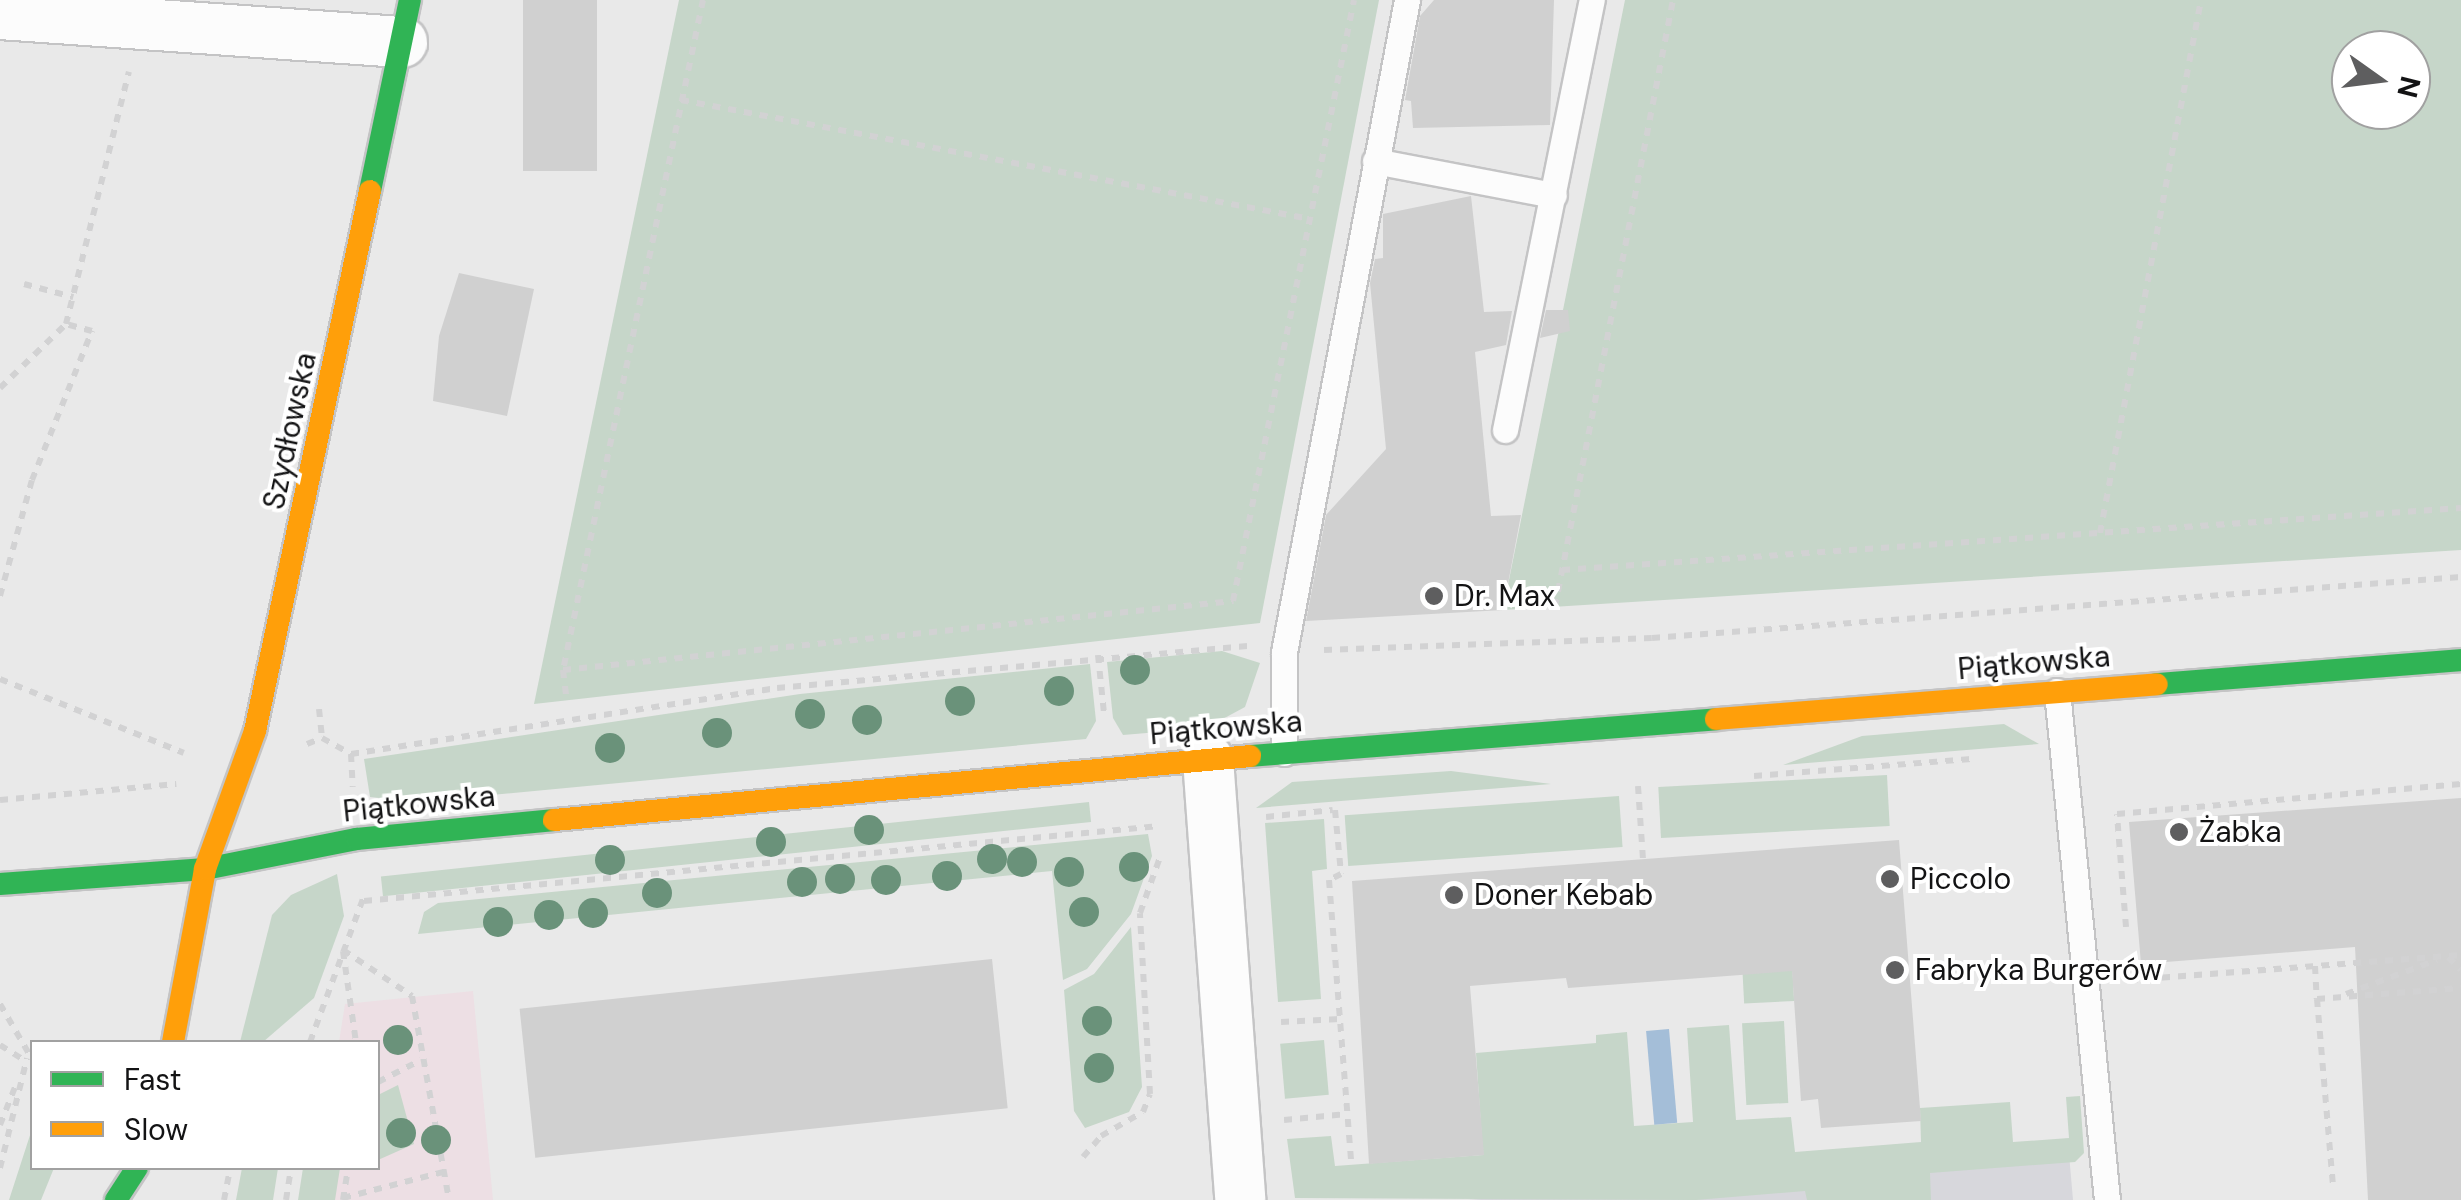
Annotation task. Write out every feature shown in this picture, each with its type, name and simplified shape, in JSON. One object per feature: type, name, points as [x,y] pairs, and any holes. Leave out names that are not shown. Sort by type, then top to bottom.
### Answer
[{"type":"street","points":[[0,14],[144,11],[406,21]]},
{"type":"street","name":"Szydłowska","points":[[174,1040],[205,868],[255,731],[406,21]]},
{"type":"street","name":"Piątkowska","points":[[0,884],[205,868],[357,839],[1208,759],[2461,660]]},
{"type":"street","points":[[1208,759],[1240,1200]]},
{"type":"street","points":[[116,1200],[148,1173]]},
{"type":"lane","points":[[1284,753],[1284,652],[1406,0]]},
{"type":"lane","points":[[1506,430],[1592,0]]},
{"type":"lane","points":[[1375,161],[1554,195]]},
{"type":"lane","points":[[2057,691],[2107,1200]]},
{"type":"path","points":[[567,700],[563,670],[703,0]]},
{"type":"path","points":[[563,670],[1233,602],[1354,0]]},
{"type":"path","points":[[1554,607],[1673,0]]},
{"type":"path","points":[[2100,533],[2201,0]]},
{"type":"path","points":[[0,388],[66,324],[144,11]]},
{"type":"path","points":[[681,100],[1310,219]]},
{"type":"path","points":[[24,284],[73,297]]},
{"type":"path","points":[[0,596],[32,480],[92,332],[66,324]]},
{"type":"path","points":[[1562,570],[2461,508]]},
{"type":"path","points":[[351,754],[777,688],[1231,643],[1284,652],[1652,638],[2461,577]]},
{"type":"path","points":[[0,679],[185,749],[177,784],[0,800]]},
{"type":"path","points":[[1748,776],[2063,749]]},
{"type":"path","points":[[2127,943],[2117,814],[2461,784]]},
{"type":"path","points":[[1618,787],[1648,785]]},
{"type":"path","points":[[1638,786],[1643,859]]},
{"type":"path","points":[[364,900],[1354,808]]},
{"type":"path","points":[[1336,810],[1341,874],[1330,880],[1351,1160]]},
{"type":"path","points":[[1083,1157],[1101,1136],[1143,1112],[1150,1094],[1140,913],[1160,856],[1154,826]]},
{"type":"path","points":[[356,1040],[343,950],[412,996],[420,1060],[449,1200]]},
{"type":"path","points":[[2128,962],[2130,980],[2461,955]]},
{"type":"path","points":[[2447,956],[2461,970]]},
{"type":"path","points":[[2335,998],[2447,956]]},
{"type":"path","points":[[2315,966],[2333,1186]]},
{"type":"path","points":[[2317,999],[2461,988]]},
{"type":"path","points":[[0,1004],[30,1058],[0,1168]]},
{"type":"path","points":[[0,1045],[30,1058]]},
{"type":"path","points":[[0,1126],[30,1058]]},
{"type":"path","points":[[380,1081],[420,1060]]},
{"type":"path","points":[[1277,1101],[1279,1121],[1347,1114]]},
{"type":"path","points":[[224,1200],[230,1170]]},
{"type":"path","points":[[286,1200],[291,1170]]},
{"type":"path","points":[[348,1170],[343,1199],[444,1172]]},
{"type":"shaded area","points":[[473,991],[493,1200],[315,1200],[320,1170],[380,1170],[380,1040],[339,1040],[345,1004]]},
{"type":"shaded area","points":[[2069,1154],[2073,1200],[1468,1200]]},
{"type":"green space","points":[[679,0],[1379,0],[1260,623],[534,704]]},
{"type":"green space","points":[[1625,0],[2461,0],[2461,550],[1503,610]]},
{"type":"green space","points":[[1222,651],[1260,663],[1245,707],[1206,728],[1123,735],[1113,718],[1107,662]]},
{"type":"green space","points":[[1090,664],[1096,721],[1086,739],[417,802],[370,797],[364,759],[800,694]]},
{"type":"green space","points":[[2004,724],[2039,744],[1783,765],[1862,736]]},
{"type":"green space","points":[[1451,771],[1551,784],[1256,808],[1292,782]]},
{"type":"green space","points":[[1887,775],[1890,826],[1661,838],[1658,787]]},
{"type":"green space","points":[[1619,796],[1623,847],[1348,866],[1345,815]]},
{"type":"green space","points":[[1089,802],[1091,822],[383,896],[381,876]]},
{"type":"green space","points":[[1324,819],[1327,869],[1312,871],[1321,999],[1278,1002],[1265,823]]},
{"type":"green space","points":[[1148,834],[1152,856],[1131,914],[1087,969],[1063,980],[1052,871],[418,934],[424,912],[438,903]]},
{"type":"green space","points":[[337,874],[344,916],[314,998],[265,1040],[241,1040],[272,915],[291,895]]},
{"type":"green space","points":[[1131,927],[1142,1087],[1129,1112],[1085,1128],[1074,1111],[1064,990],[1094,974]]},
{"type":"green space","points":[[1791,942],[1794,1001],[1744,1004],[1741,945]]},
{"type":"green space","points":[[1784,1021],[1788,1103],[1746,1105],[1742,1023]]},
{"type":"green space","points":[[1729,1025],[1736,1120],[1791,1117],[1795,1152],[1921,1142],[1920,1108],[2010,1102],[2013,1142],[2069,1138],[2066,1097],[2080,1096],[2084,1153],[2075,1162],[1930,1173],[1931,1200],[1807,1200],[1805,1191],[1696,1200],[1295,1198],[1287,1139],[1331,1136],[1335,1166],[1483,1155],[1476,1053],[1596,1043],[1596,1035],[1627,1032],[1634,1126],[1693,1122],[1687,1028]]},
{"type":"green space","points":[[1324,1040],[1329,1095],[1285,1099],[1280,1044]]},
{"type":"green space","points":[[398,1085],[414,1144],[380,1159],[380,1094]]},
{"type":"green space","points":[[30,1135],[30,1170],[53,1170],[41,1200],[9,1200]]},
{"type":"green space","points":[[242,1170],[278,1170],[273,1200],[236,1200]]},
{"type":"green space","points":[[303,1170],[340,1170],[335,1200],[298,1200]]},
{"type":"water","points":[[1669,1029],[1677,1123],[1654,1125],[1646,1031]]},
{"type":"building","points":[[523,0],[597,0],[597,171],[523,171]]},
{"type":"building","points":[[1434,0],[1554,0],[1550,125],[1413,128],[1411,101],[1405,100],[1420,16]]},
{"type":"building","points":[[1471,196],[1484,312],[1512,311],[1506,345],[1475,352],[1491,516],[1521,515],[1503,610],[1306,621],[1326,515],[1386,449],[1370,283],[1375,259],[1383,258],[1383,214]]},
{"type":"building","points":[[459,273],[534,289],[507,416],[433,401],[439,336]]},
{"type":"building","points":[[1546,310],[1568,310],[1570,331],[1540,338]]},
{"type":"building","points":[[2461,798],[2461,1200],[2368,1200],[2355,947],[2141,964],[2129,822]]},
{"type":"building","points":[[1899,840],[1921,1121],[1821,1128],[1818,1099],[1801,1101],[1792,971],[1568,988],[1566,978],[1470,986],[1484,1155],[1369,1164],[1352,881]]},
{"type":"building","points":[[992,959],[1008,1108],[535,1158],[520,1009]]},
{"type":"traffic: fast","points":[[370,191],[410,0]]},
{"type":"traffic: fast","points":[[2157,684],[2461,660]]},
{"type":"traffic: fast","points":[[1250,756],[1716,719]]},
{"type":"traffic: fast","points":[[0,884],[205,869],[357,839],[554,820]]},
{"type":"traffic: fast","points":[[116,1200],[136,1170]]},
{"type":"traffic: slow","points":[[173,1040],[205,869],[255,731],[370,191]]},
{"type":"traffic: slow","points":[[1716,719],[2157,684]]},
{"type":"traffic: slow","points":[[554,820],[1250,756]]},
{"type":"place","name":"Dr. Max","points":[[1434,596]]},
{"type":"place","name":"Żabka","points":[[2179,832]]},
{"type":"place","name":"Piccolo","points":[[1890,879]]},
{"type":"place","name":"Doner Kebab","points":[[1454,895]]},
{"type":"place","name":"Fabryka Burgerów","points":[[1895,970]]}]
